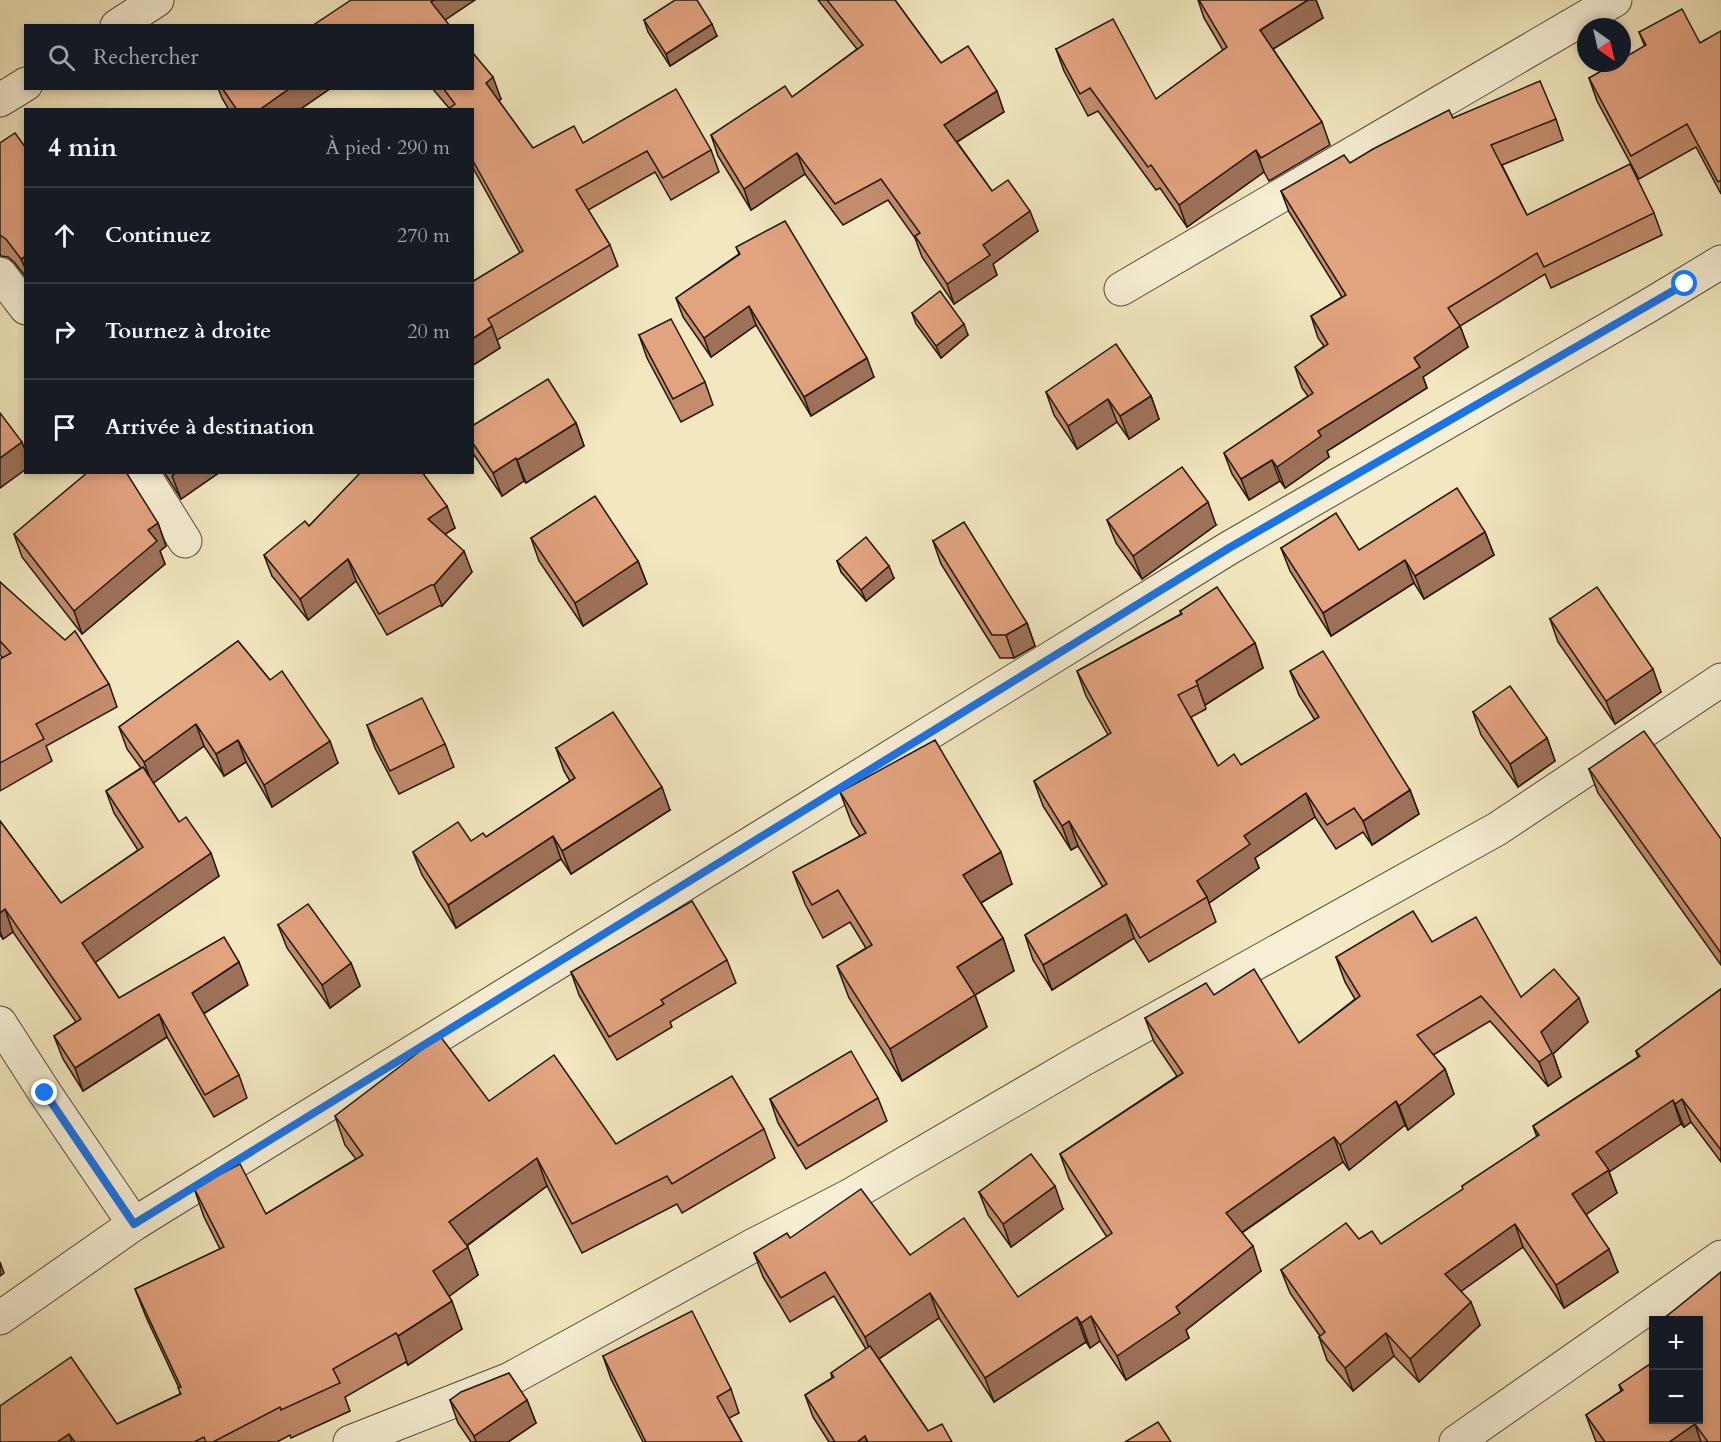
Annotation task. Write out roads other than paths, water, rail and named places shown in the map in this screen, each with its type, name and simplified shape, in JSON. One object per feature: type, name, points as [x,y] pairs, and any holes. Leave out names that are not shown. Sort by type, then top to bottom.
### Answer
[{"type":"street","points":[[120,24],[157,0]]},
{"type":"street","points":[[1121,289],[1615,0]]},
{"type":"street","points":[[0,100],[24,85]]},
{"type":"street","points":[[0,1318],[134,1224],[1229,548],[1721,262]]},
{"type":"street","points":[[0,274],[24,305]]},
{"type":"street","points":[[143,474],[185,541]]},
{"type":"street","points":[[350,1442],[510,1379],[752,1246],[849,1196],[1082,1060],[1497,829],[1721,680]]},
{"type":"street","points":[[0,1023],[51,1103],[134,1224]]},
{"type":"street","points":[[1456,1442],[1721,1257]]}]
